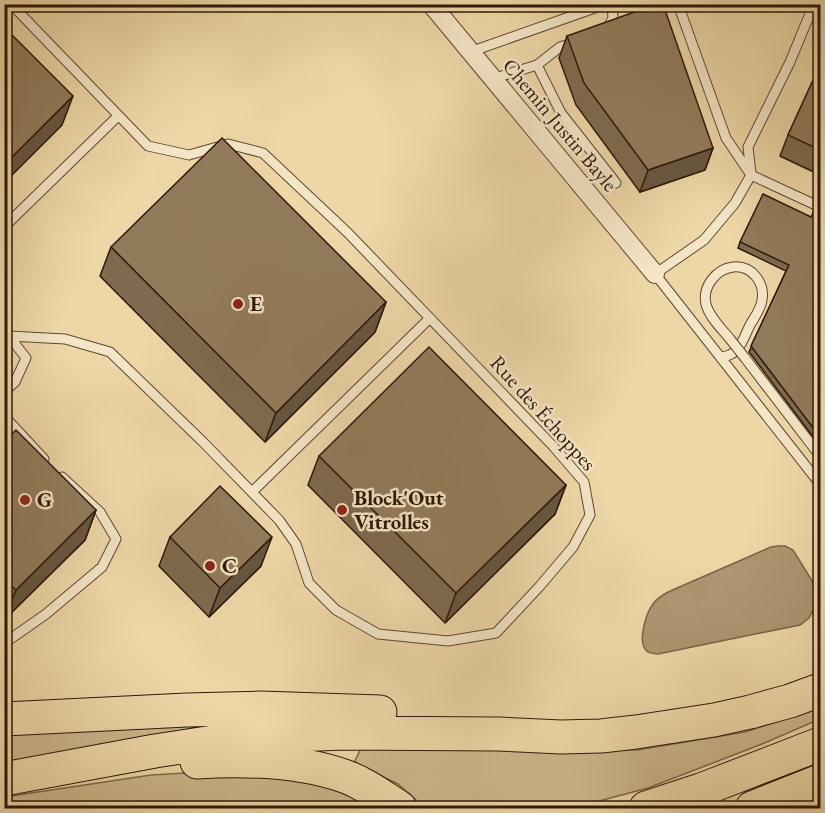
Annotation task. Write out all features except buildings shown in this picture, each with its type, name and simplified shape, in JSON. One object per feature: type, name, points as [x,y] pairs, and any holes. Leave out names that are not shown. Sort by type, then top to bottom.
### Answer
[{"type":"highway","points":[[4,779],[246,737],[343,733],[601,736],[714,720],[790,701],[820,690]]},
{"type":"highway","points":[[4,719],[261,708],[415,713],[502,720],[569,722],[714,720]]},
{"type":"highway","points":[[646,808],[820,744]]},
{"type":"highway","points":[[4,785],[158,765],[250,761],[310,766],[346,777],[400,808]]},
{"type":"highway","points":[[752,808],[820,781]]},
{"type":"street","name":"Chemin Justin Bayle","points":[[431,4],[655,274]]},
{"type":"lane","name":"Rue des Échoppes","points":[[7,333],[65,339],[110,352],[279,520],[296,544],[309,583],[336,610],[378,634],[448,641],[496,633],[573,547],[590,515],[584,482],[553,446],[348,233],[263,153],[228,144],[189,155],[148,146],[11,4]]},
{"type":"lane","points":[[470,52],[606,4]]},
{"type":"lane","points":[[596,34],[606,30],[612,18],[612,4]]},
{"type":"lane","points":[[678,4],[726,138],[751,175],[820,207]]},
{"type":"lane","points":[[814,4],[790,62],[748,147],[751,175],[735,203],[704,240],[655,274],[820,484]]},
{"type":"lane","points":[[492,79],[537,65],[560,47],[585,38]]},
{"type":"lane","points":[[537,65],[561,113],[616,183]]},
{"type":"lane","points":[[4,227],[118,116]]},
{"type":"lane","points":[[721,357],[738,351],[762,302],[763,289],[759,278],[748,270],[735,267],[722,271],[712,279],[706,291],[706,304],[713,318],[730,339],[745,358],[820,456]]},
{"type":"lane","points":[[252,492],[430,318]]},
{"type":"lane","points":[[4,392],[15,382],[26,358],[7,333]]},
{"type":"lane","points":[[762,409],[772,415],[782,416]]},
{"type":"lane","points":[[4,416],[49,464]]},
{"type":"lane","points":[[4,640],[9,640],[46,614],[102,567],[116,539],[100,512],[57,472]]},
{"type":"shaded area","points":[[785,546],[793,550],[816,591],[816,604],[809,618],[800,625],[658,654],[644,648],[642,636],[645,621],[650,608],[660,597],[771,547]]},
{"type":"shaded area","points":[[820,708],[820,719],[762,744],[648,788],[573,808],[425,808],[398,784],[354,763],[365,740],[545,749],[637,750],[745,732]]},
{"type":"shaded area","points":[[284,717],[201,732],[5,762],[5,731]]},
{"type":"shaded area","points":[[239,770],[306,778],[375,808],[5,808],[5,797],[151,775]]},
{"type":"place","name":"E","points":[[238,304]]},
{"type":"place","name":"G","points":[[25,500]]},
{"type":"place","name":"Block'Out Vitrolles","points":[[342,510]]},
{"type":"place","name":"C","points":[[210,566]]}]
